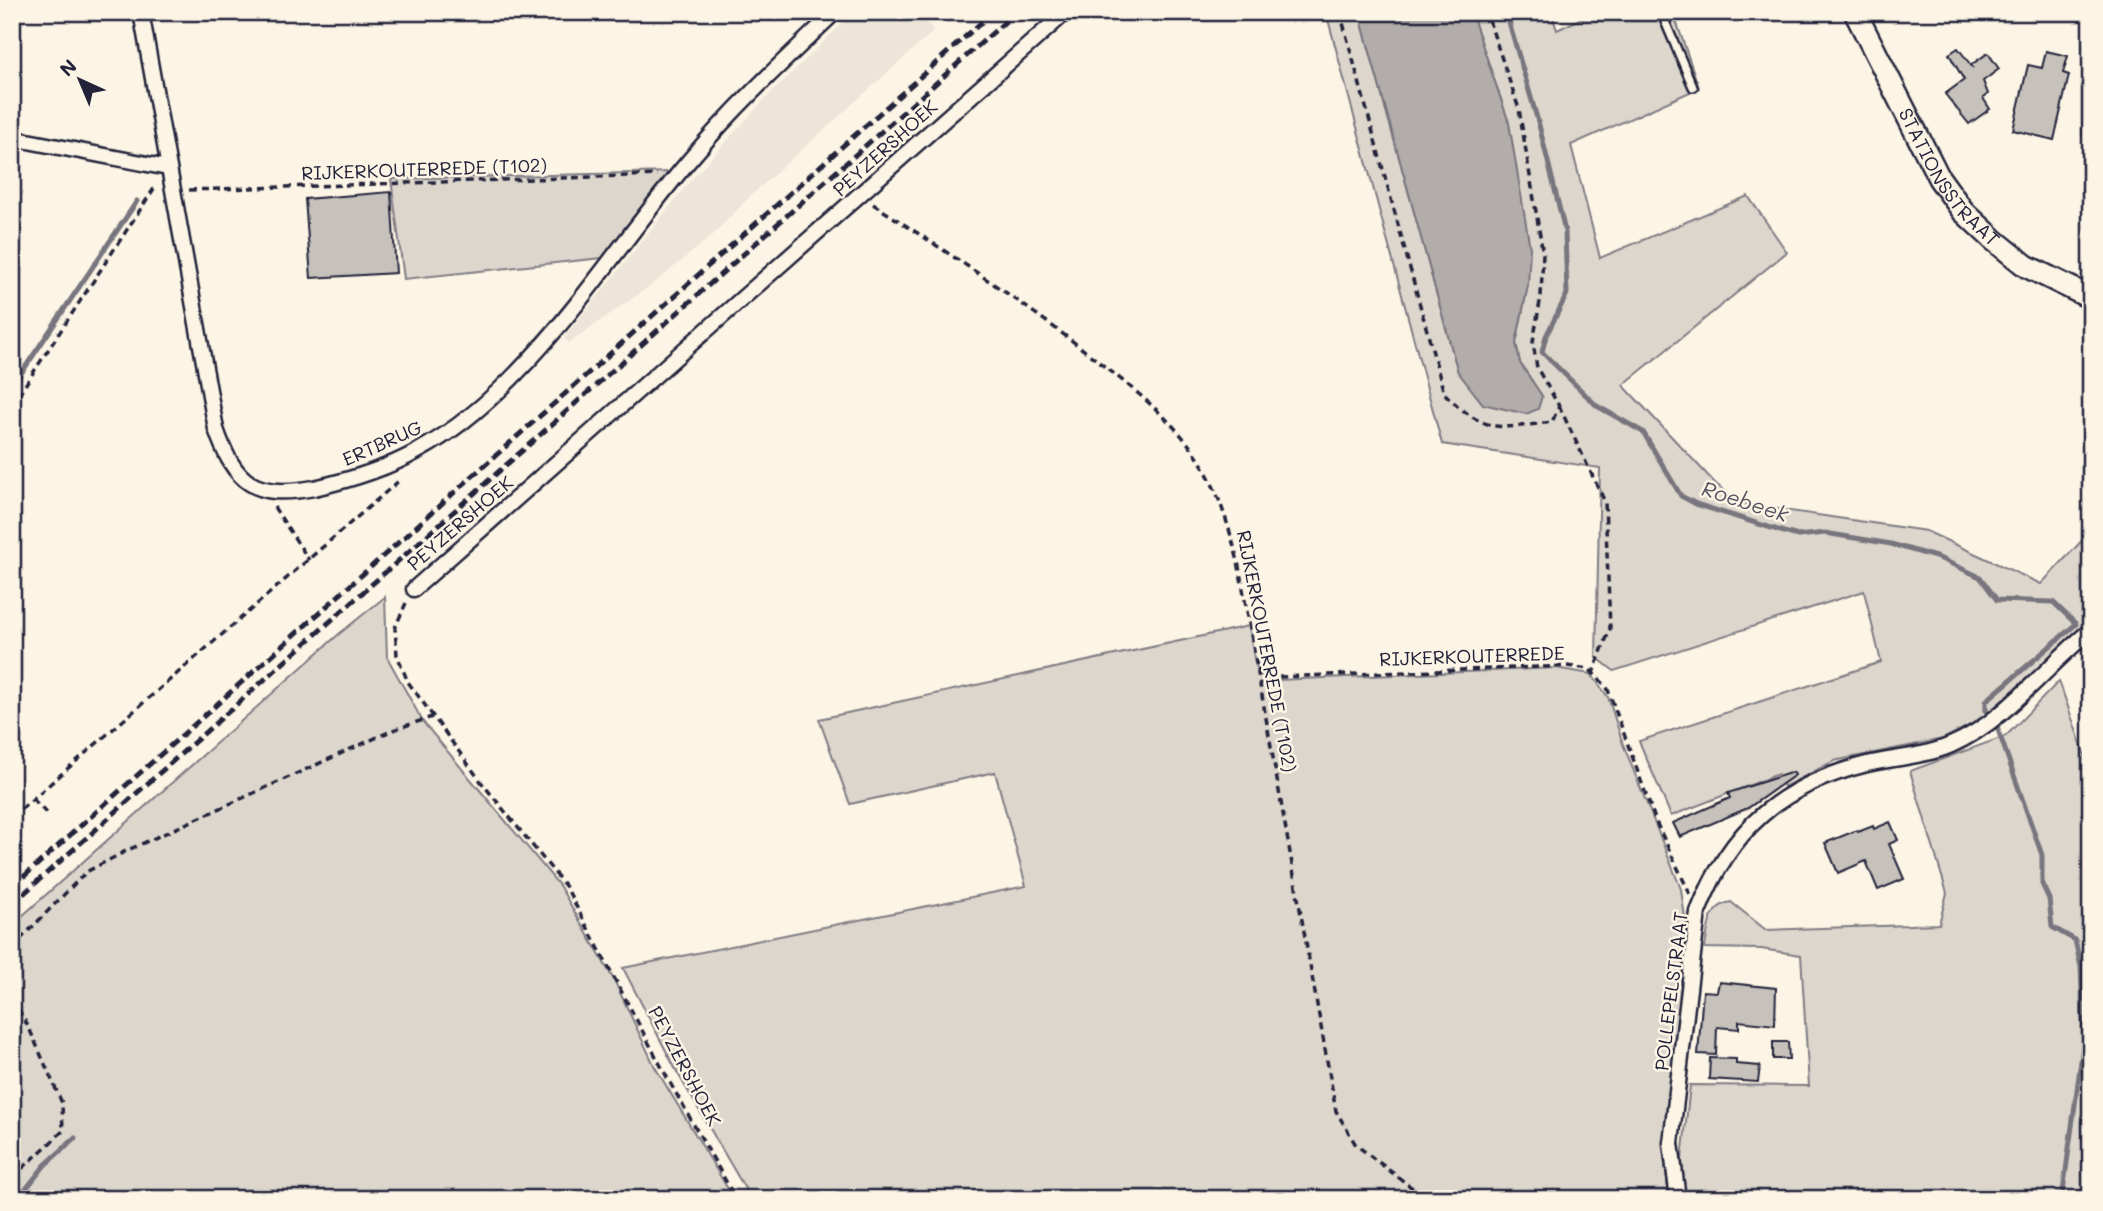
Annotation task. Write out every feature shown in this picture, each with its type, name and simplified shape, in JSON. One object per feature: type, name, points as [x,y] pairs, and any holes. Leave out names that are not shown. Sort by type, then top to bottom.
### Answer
[{"type":"street","points":[[141,12],[216,429],[232,468],[251,486],[262,490]]},
{"type":"street","name":"PEYZERSHOEK","points":[[414,589],[1066,12]]},
{"type":"street","name":"STATIONSSTRAAT","points":[[1855,12],[1939,178],[1963,211],[2026,266],[2091,298]]},
{"type":"street","name":"ERTBRUG","points":[[262,490],[286,491],[332,484],[382,468],[417,452],[460,422],[514,373],[568,314],[677,174],[737,108],[835,13]]},
{"type":"street","points":[[12,138],[168,168]]},
{"type":"street","name":"POLLEPELSTRAAT","points":[[1678,1199],[1671,1143],[1698,912],[1710,882],[1730,848],[1755,820],[1787,794],[1820,779],[1864,765],[1950,746],[1991,721],[2091,630]]},
{"type":"lane","points":[[1661,12],[1693,87]]},
{"type":"path","points":[[1340,12],[1444,393],[1468,417],[1502,428],[1552,422],[1559,406]]},
{"type":"path","points":[[1486,12],[1519,109],[1543,254],[1541,296],[1533,342],[1537,368],[1559,406],[1605,502],[1610,629],[1593,673]]},
{"type":"path","points":[[12,405],[168,168]]},
{"type":"path","name":"RIJKERKOUTERREDE (T102)","points":[[172,190],[677,174]]},
{"type":"path","name":"RIJKERKOUTERREDE (T102)","points":[[860,196],[1069,338],[1134,390],[1191,448],[1223,506],[1238,561],[1336,1111],[1356,1145],[1427,1199]]},
{"type":"path","points":[[12,817],[407,474],[418,460],[417,452]]},
{"type":"path","points":[[262,490],[309,560]]},
{"type":"path","name":"PEYZERSHOEK","points":[[414,589],[400,612],[395,628],[397,655],[408,682],[432,717],[566,887],[669,1081],[736,1199]]},
{"type":"path","name":"RIJKERKOUTERREDE","points":[[1258,668],[1266,675],[1277,677],[1567,666],[1589,668],[1607,687],[1656,822],[1698,912]]},
{"type":"path","points":[[12,948],[86,872],[128,849],[380,736],[432,717]]},
{"type":"path","points":[[33,799],[46,813]]},
{"type":"path","points":[[12,999],[29,1028],[62,1103],[63,1131],[12,1178]]},
{"type":"shaded area","points":[[854,12],[918,12],[934,31],[749,197],[714,234],[657,281],[569,343],[564,338],[692,179],[764,100]]},
{"type":"shaded area","points":[[1326,12],[1359,12],[1458,372],[1542,396],[1520,363],[1516,343],[1528,285],[1509,123],[1471,12],[1551,12],[1557,30],[1595,12],[1673,12],[1699,88],[1571,145],[1600,258],[1748,196],[1787,252],[1623,385],[1715,483],[1732,498],[1750,505],[1926,531],[2041,584],[2091,531],[2091,621],[1980,720],[1943,739],[1834,761],[1784,787],[1778,774],[1671,816],[1639,741],[1881,662],[1864,591],[1614,671],[1596,657],[1600,468],[1442,444]]},
{"type":"shaded area","points":[[1359,12],[1471,12],[1509,123],[1530,248],[1528,285],[1516,343],[1520,363],[1542,396],[1538,409],[1526,414],[1483,404],[1458,372]]},
{"type":"shaded area","points":[[2091,46],[2091,143],[2082,135]]},
{"type":"shaded area","points":[[670,172],[602,258],[404,279],[391,179]]},
{"type":"shaded area","points":[[385,597],[387,657],[423,722],[559,885],[614,980],[655,1067],[734,1199],[12,1199],[12,925],[339,634]]},
{"type":"shaded area","points":[[1249,626],[1255,664],[1262,676],[1277,680],[1555,668],[1591,674],[1608,697],[1623,744],[1681,889],[1687,933],[1664,1152],[1669,1199],[751,1199],[677,1072],[623,968],[1026,886],[995,772],[850,804],[819,719]]},
{"type":"shaded area","points":[[2059,681],[2091,773],[2091,1199],[1684,1199],[1682,1159],[1690,1085],[1809,1086],[1801,955],[1761,949],[1705,948],[1713,913],[1723,904],[1731,902],[1766,930],[1939,924],[1947,893],[1910,771],[2006,736]]},
{"type":"building","points":[[1958,48],[1973,68],[1971,65],[1988,53],[1999,69],[1983,81],[1988,94],[1983,98],[1990,109],[1969,124],[1945,94],[1964,80],[1949,54]]},
{"type":"building","points":[[2046,51],[2068,56],[2063,73],[2069,75],[2054,140],[2013,130],[2028,65],[2042,68]]},
{"type":"building","points":[[391,192],[396,273],[311,278],[305,199]]},
{"type":"building","points":[[1793,772],[1795,775],[1748,808],[1680,837],[1673,823],[1730,798],[1728,793]]},
{"type":"building","points":[[1890,822],[1898,840],[1889,844],[1904,879],[1878,890],[1866,861],[1838,873],[1825,843],[1857,830],[1858,832],[1873,826],[1874,829]]},
{"type":"building","points":[[1719,982],[1776,988],[1775,1025],[1739,1021],[1739,1029],[1717,1027],[1716,1055],[1698,1054],[1703,991],[1717,992]]},
{"type":"building","points":[[1773,1042],[1788,1042],[1789,1059],[1773,1059]]},
{"type":"building","points":[[1710,1058],[1736,1059],[1736,1064],[1760,1066],[1758,1082],[1709,1079]]},
{"type":"waterway","name":"Roebeek","points":[[1506,12],[1539,125],[1565,231],[1567,294],[1546,336],[1542,352],[1597,406],[1643,432],[1681,496],[1696,504],[1798,536],[1825,533],[1891,544],[1939,558],[1980,577],[1997,600],[2053,602],[2076,624],[1986,701],[1986,711]]},
{"type":"waterway","points":[[12,387],[137,201]]},
{"type":"waterway","name":"Roebeek","points":[[1996,724],[2042,855],[2042,884],[2049,899],[2052,927],[2075,940],[2081,967],[2084,1039],[2062,1199]]},
{"type":"waterway","points":[[18,1199],[45,1165],[75,1138]]},
{"type":"railway","points":[[12,887],[993,12]]},
{"type":"railway","points":[[12,904],[1016,12]]}]
